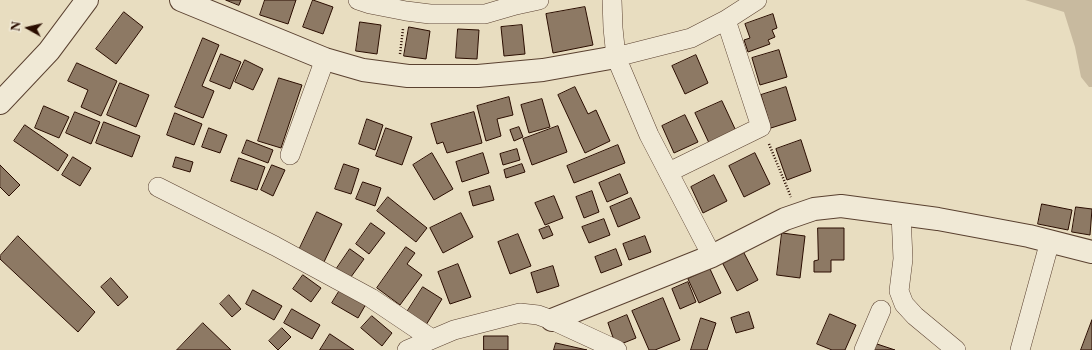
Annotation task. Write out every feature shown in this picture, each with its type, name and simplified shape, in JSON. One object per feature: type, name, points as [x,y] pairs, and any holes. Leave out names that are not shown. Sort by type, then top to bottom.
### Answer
[{"type":"street","points":[[181,0],[325,59],[363,70],[408,76],[478,76],[543,70],[616,57],[691,38],[726,20],[757,0]]},
{"type":"street","points":[[358,0],[370,4],[407,6],[430,14],[484,14],[516,2],[539,0]]},
{"type":"street","points":[[612,0],[616,57],[649,134],[712,256]]},
{"type":"street","points":[[0,102],[49,51],[83,2]]},
{"type":"street","points":[[669,172],[761,127],[726,20]]},
{"type":"street","points":[[290,155],[325,59]]},
{"type":"street","points":[[158,187],[275,246],[371,298],[432,339]]},
{"type":"street","points":[[552,320],[712,256],[785,219],[814,209],[841,206],[938,219],[1050,241],[1092,252]]},
{"type":"street","points":[[901,214],[903,258],[899,291],[904,304],[915,316],[956,350]]},
{"type":"street","points":[[1020,350],[1050,241]]},
{"type":"street","points":[[864,350],[881,310]]},
{"type":"street","points":[[407,350],[454,330],[520,313],[552,320],[617,350]]},
{"type":"path","points":[[399,55],[407,6]]},
{"type":"path","points":[[761,127],[792,199]]},
{"type":"shaded area","points":[[1025,0],[1092,0],[1092,87],[1089,87],[1081,77],[1075,47],[1064,12]]},
{"type":"building","points":[[226,0],[241,0],[239,5]]},
{"type":"building","points":[[265,0],[296,0],[288,24],[260,15]]},
{"type":"building","points":[[313,0],[333,7],[323,34],[303,27]]},
{"type":"building","points":[[585,7],[593,45],[553,53],[546,14]]},
{"type":"building","points":[[124,12],[143,27],[116,64],[96,49]]},
{"type":"building","points":[[773,14],[777,28],[772,30],[775,37],[768,40],[770,44],[748,52],[744,40],[750,38],[745,24]]},
{"type":"building","points":[[360,22],[381,25],[377,54],[356,51]]},
{"type":"building","points":[[522,25],[525,54],[504,56],[501,27]]},
{"type":"building","points":[[409,27],[430,31],[426,59],[404,56]]},
{"type":"building","points":[[458,29],[479,30],[477,59],[456,58]]},
{"type":"building","points":[[203,38],[219,45],[202,86],[214,91],[203,118],[175,107]]},
{"type":"building","points":[[779,50],[787,77],[760,85],[752,58]]},
{"type":"building","points":[[221,54],[241,62],[230,89],[210,81]]},
{"type":"building","points":[[696,55],[708,83],[685,94],[672,66]]},
{"type":"building","points":[[245,60],[263,69],[253,90],[235,82]]},
{"type":"building","points":[[77,63],[117,81],[101,116],[81,107],[88,90],[68,81]]},
{"type":"building","points":[[279,78],[302,85],[281,148],[258,141]]},
{"type":"building","points":[[120,83],[149,95],[136,127],[107,115]]},
{"type":"building","points":[[575,87],[588,114],[596,110],[610,141],[585,153],[558,95]]},
{"type":"building","points":[[786,87],[796,120],[771,128],[761,95]]},
{"type":"building","points":[[509,97],[513,115],[497,119],[501,136],[486,141],[477,106]]},
{"type":"building","points":[[542,99],[550,127],[529,133],[521,105]]},
{"type":"building","points":[[722,101],[736,131],[709,143],[695,113]]},
{"type":"building","points":[[44,106],[69,117],[59,138],[35,128]]},
{"type":"building","points":[[75,112],[100,122],[91,144],[66,133]]},
{"type":"building","points":[[474,112],[482,143],[447,153],[443,142],[437,144],[431,124]]},
{"type":"building","points":[[175,113],[202,124],[194,145],[167,135]]},
{"type":"building","points":[[685,115],[698,142],[674,153],[662,126]]},
{"type":"building","points":[[367,119],[383,125],[375,150],[359,144]]},
{"type":"building","points":[[104,122],[140,136],[132,157],[96,143]]},
{"type":"building","points":[[25,125],[68,155],[58,171],[14,141]]},
{"type":"building","points":[[558,126],[567,152],[532,165],[523,139]]},
{"type":"building","points":[[519,127],[523,137],[514,141],[510,130]]},
{"type":"building","points":[[209,128],[227,135],[220,153],[202,147]]},
{"type":"building","points":[[386,128],[412,137],[402,165],[376,156]]},
{"type":"building","points":[[247,140],[273,150],[268,163],[242,153]]},
{"type":"building","points":[[801,140],[811,171],[787,180],[776,149]]},
{"type":"building","points":[[618,145],[625,163],[574,183],[567,166]]},
{"type":"building","points":[[517,149],[520,160],[503,165],[500,154]]},
{"type":"building","points":[[432,153],[453,189],[434,200],[413,165]]},
{"type":"building","points":[[483,153],[489,173],[462,182],[456,162]]},
{"type":"building","points":[[755,153],[770,184],[744,197],[729,166]]},
{"type":"building","points":[[73,157],[91,168],[80,186],[62,175]]},
{"type":"building","points":[[176,157],[193,162],[190,172],[173,167]]},
{"type":"building","points":[[239,158],[265,167],[257,190],[231,181]]},
{"type":"building","points":[[344,164],[359,169],[351,194],[335,189]]},
{"type":"building","points":[[522,164],[525,172],[506,178],[504,170]]},
{"type":"building","points":[[0,165],[20,185],[9,196],[0,187]]},
{"type":"building","points":[[272,165],[285,170],[273,196],[261,190]]},
{"type":"building","points":[[620,174],[628,193],[607,202],[599,183]]},
{"type":"building","points":[[714,175],[727,201],[703,213],[691,187]]},
{"type":"building","points":[[363,182],[381,188],[375,206],[356,199]]},
{"type":"building","points":[[490,186],[494,200],[473,206],[469,192]]},
{"type":"building","points":[[592,191],[599,212],[584,218],[576,197]]},
{"type":"building","points":[[554,196],[563,218],[545,225],[535,203]]},
{"type":"building","points":[[388,197],[427,228],[416,242],[377,211]]},
{"type":"building","points":[[631,198],[640,218],[618,227],[610,207]]},
{"type":"building","points":[[1042,204],[1072,210],[1068,230],[1038,224]]},
{"type":"building","points":[[1076,207],[1092,209],[1090,235],[1072,232]]},
{"type":"building","points":[[317,212],[342,224],[324,262],[299,250]]},
{"type":"building","points":[[461,213],[473,237],[443,253],[430,228]]},
{"type":"building","points":[[604,219],[610,235],[589,243],[582,227]]},
{"type":"building","points":[[371,223],[385,233],[369,254],[356,244]]},
{"type":"building","points":[[549,226],[553,235],[543,239],[539,230]]},
{"type":"building","points":[[818,228],[844,228],[844,260],[831,260],[831,272],[814,272],[814,261],[818,260]]},
{"type":"building","points":[[782,233],[805,236],[800,278],[777,275]]},
{"type":"building","points":[[518,234],[531,266],[510,274],[498,242]]},
{"type":"building","points":[[18,236],[95,312],[78,332],[0,259],[0,256]]},
{"type":"building","points":[[645,236],[651,252],[629,260],[623,244]]},
{"type":"building","points":[[406,247],[415,253],[407,264],[422,275],[400,305],[377,288]]},
{"type":"building","points":[[350,249],[364,259],[348,281],[335,271]]},
{"type":"building","points":[[616,249],[622,265],[601,273],[595,257]]},
{"type":"building","points":[[744,253],[758,280],[737,291],[723,264]]},
{"type":"building","points":[[458,264],[471,297],[450,304],[438,272]]},
{"type":"building","points":[[553,266],[559,286],[537,293],[531,273]]},
{"type":"building","points":[[710,269],[721,293],[699,303],[688,279]]},
{"type":"building","points":[[303,275],[321,288],[311,302],[293,289]]},
{"type":"building","points":[[111,278],[128,297],[118,306],[101,287]]},
{"type":"building","points":[[688,282],[696,302],[680,309],[672,289]]},
{"type":"building","points":[[423,287],[442,299],[426,325],[407,312]]},
{"type":"building","points":[[253,290],[282,306],[274,320],[246,304]]},
{"type":"building","points":[[340,290],[366,304],[358,318],[332,303]]},
{"type":"building","points":[[229,295],[241,309],[232,317],[220,304]]},
{"type":"building","points":[[663,298],[680,340],[655,350],[649,350],[632,311]]},
{"type":"building","points":[[292,309],[320,325],[312,339],[284,323]]},
{"type":"building","points":[[749,312],[754,328],[736,333],[731,318]]},
{"type":"building","points":[[830,314],[856,325],[845,350],[832,350],[817,344]]},
{"type":"building","points":[[627,315],[636,338],[616,346],[608,323]]},
{"type":"building","points":[[372,316],[392,333],[382,346],[361,328]]},
{"type":"building","points":[[701,318],[716,323],[707,350],[691,350]]},
{"type":"building","points":[[1092,320],[1092,350],[1081,350]]},
{"type":"building","points":[[203,323],[231,350],[177,350]]},
{"type":"building","points":[[282,328],[291,337],[278,350],[269,341]]},
{"type":"building","points":[[330,334],[354,350],[320,350]]},
{"type":"building","points":[[484,336],[508,336],[508,350],[484,350]]},
{"type":"building","points":[[556,343],[587,350],[554,350]]},
{"type":"building","points":[[874,343],[895,350],[871,350]]}]
